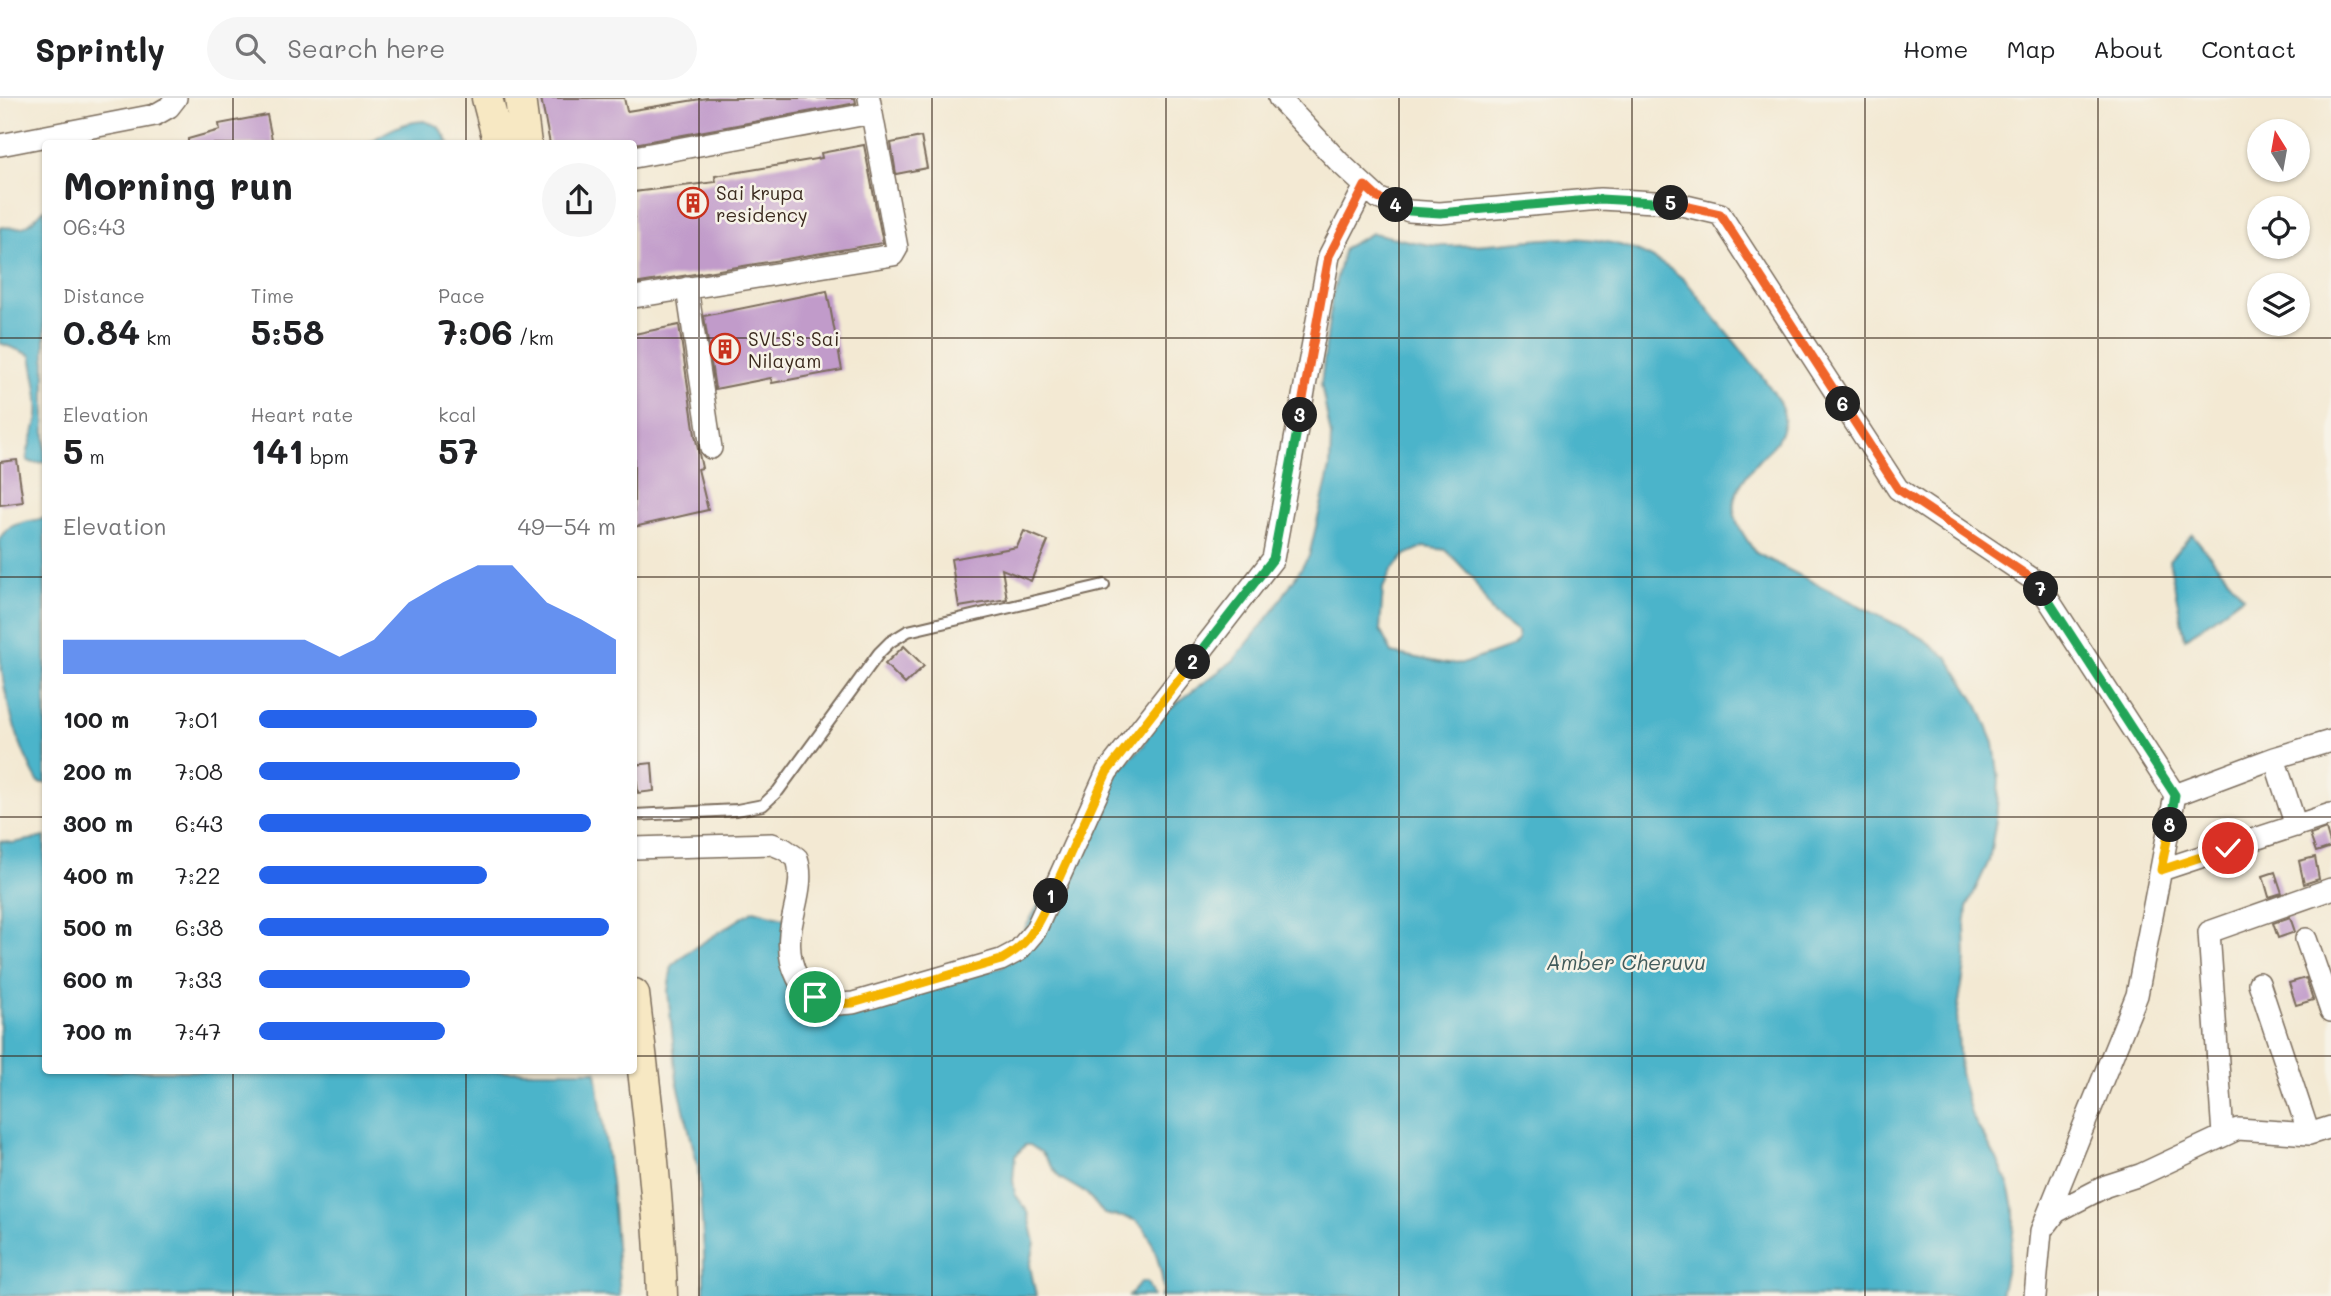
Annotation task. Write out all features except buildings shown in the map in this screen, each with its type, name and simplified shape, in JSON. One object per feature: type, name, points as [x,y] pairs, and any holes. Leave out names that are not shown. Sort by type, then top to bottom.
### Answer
[{"type":"main road","points":[[487,98],[498,140]]},
{"type":"main road","points":[[520,98],[525,140]]},
{"type":"main road","points":[[637,1019],[650,1127],[657,1289]]},
{"type":"main road","points":[[625,1074],[657,1289]]},
{"type":"street","points":[[0,145],[155,115],[169,107],[176,98]]},
{"type":"street","points":[[1279,98],[1339,162],[1378,198],[1409,211],[1429,212],[1600,199],[1673,203],[1720,214],[1898,489],[2037,582],[2175,795],[2137,995],[2042,1231],[2035,1296]]},
{"type":"street","points":[[637,156],[870,106],[897,248],[893,255],[637,296]]},
{"type":"street","points":[[637,848],[772,844],[797,858],[801,879],[790,937],[794,970],[802,988],[832,1004],[853,1003],[1001,960],[1018,951],[1035,931],[1107,772],[1273,559],[1329,256],[1365,186]]},
{"type":"street","points":[[687,288],[711,448]]},
{"type":"street","points":[[2175,795],[2274,758],[2331,741]]},
{"type":"street","points":[[2274,758],[2296,825]]},
{"type":"street","points":[[2161,870],[2331,814]]},
{"type":"street","points":[[2223,1135],[2209,932],[2331,889]]},
{"type":"street","points":[[2306,939],[2331,1012]]},
{"type":"street","points":[[2259,983],[2309,1134]]},
{"type":"street","points":[[2042,1231],[2056,1212],[2106,1186],[2140,1175],[2238,1129],[2309,1134],[2331,1127]]},
{"type":"lane","points":[[637,815],[737,810],[763,805],[778,791],[879,653],[890,642],[908,631],[1104,585]]},
{"type":"water","points":[[424,121],[438,126],[447,140],[374,140],[409,123]]},
{"type":"water","points":[[42,211],[42,462],[33,463],[27,460],[27,456],[38,409],[31,355],[0,343],[0,227],[26,226]]},
{"type":"water","name":"Amber Cheruvu","points":[[1372,233],[1436,246],[1538,239],[1595,240],[1623,246],[1652,258],[1681,277],[1763,378],[1784,415],[1782,430],[1777,440],[1747,475],[1735,497],[1735,517],[1746,539],[1756,553],[1921,637],[1948,658],[1979,707],[1994,743],[1999,780],[1989,861],[1967,907],[1966,960],[1957,1014],[1960,1073],[1971,1114],[2001,1169],[2013,1203],[2012,1237],[2001,1296],[1160,1296],[1163,1291],[1159,1263],[1152,1242],[1142,1226],[1132,1219],[1104,1214],[1087,1194],[1060,1178],[1042,1153],[1030,1145],[1025,1145],[1015,1156],[1013,1180],[1015,1194],[1028,1212],[1035,1242],[1030,1266],[1036,1296],[704,1296],[698,1167],[677,1080],[668,991],[672,965],[754,910],[784,918],[785,948],[831,1010],[1003,967],[1111,777],[1144,745],[1153,721],[1234,660],[1274,610],[1309,556],[1330,468],[1331,436],[1321,384],[1332,297],[1344,248]],"holes":[[[1423,547],[1446,550],[1471,576],[1494,615],[1517,632],[1518,640],[1513,646],[1465,663],[1447,664],[1392,653],[1380,630],[1383,588],[1391,571],[1405,555]]]},
{"type":"water","points":[[42,519],[42,783],[39,783],[31,769],[18,738],[8,704],[0,654],[0,539],[8,529]]},
{"type":"water","points":[[2192,534],[2243,596],[2185,639],[2169,560]]},
{"type":"water","points":[[42,838],[42,1074],[596,1074],[611,1182],[620,1296],[0,1296],[0,841],[13,843]]},
{"type":"water","points":[[1141,1282],[1147,1282],[1153,1296],[1129,1296]]},
{"type":"place","name":"Sai krupa residency","points":[[693,203]]},
{"type":"place","name":"SVLS's Sai Nilayam","points":[[725,349]]},
{"type":"route","points":[[815,997],[832,1004],[853,1003],[1001,960],[1018,951],[1035,931],[1107,772],[1273,559],[1329,256],[1365,186],[1378,198],[1409,211],[1440,213],[1600,199],[1673,203],[1720,214],[1898,489],[2037,582],[2175,795],[2161,870],[2228,848]]}]
